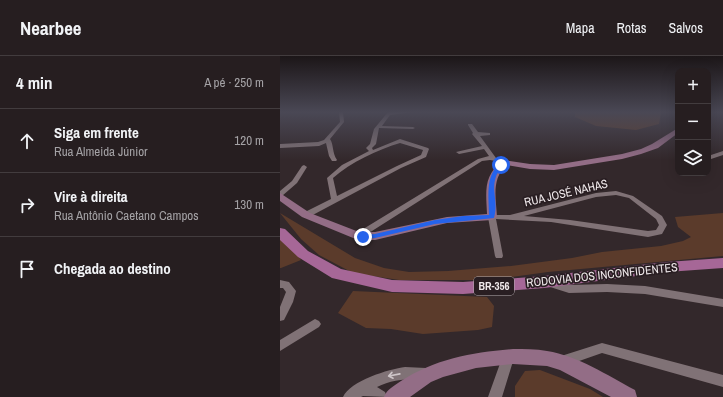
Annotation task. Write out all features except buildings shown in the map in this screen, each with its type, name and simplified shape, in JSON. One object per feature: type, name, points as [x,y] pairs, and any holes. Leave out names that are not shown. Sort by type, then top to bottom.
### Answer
[{"type":"main road","name":"RODOVIA DOS INCONFIDENTES","points":[[280,232],[303,254],[337,274],[392,286],[463,288],[544,282],[667,267],[723,263]]},
{"type":"street","points":[[280,146],[319,144],[327,141],[337,128]]},
{"type":"street","points":[[372,152],[369,148],[373,144],[377,128]]},
{"type":"street","points":[[472,128],[490,158]]},
{"type":"street","points":[[358,236],[477,162],[490,158],[540,168],[569,166],[644,152],[675,132]]},
{"type":"street","points":[[475,134],[488,134]]},
{"type":"street","points":[[327,141],[330,142],[332,157],[334,160]]},
{"type":"street","points":[[306,214],[335,200],[399,167],[419,159],[424,156],[426,149],[400,141],[372,152],[344,167],[330,178],[335,200]]},
{"type":"street","points":[[459,152],[484,147]]},
{"type":"street","points":[[711,157],[723,153]]},
{"type":"street","points":[[499,256],[492,217],[491,180],[496,170],[506,162]]},
{"type":"street","points":[[304,167],[295,182],[280,196],[306,214],[358,236],[375,236],[447,220],[513,216]]},
{"type":"street","name":"RUA JOSÉ NAHAS","points":[[612,193],[624,194],[632,197],[662,220],[664,225],[661,230],[656,233],[648,234],[559,220],[513,216],[596,195],[612,193]]},
{"type":"street","points":[[544,282],[569,289],[625,288],[723,303]]},
{"type":"street","points":[[280,284],[286,286],[291,291],[288,302],[280,317]]},
{"type":"street","points":[[280,346],[315,324]]},
{"type":"street","points":[[559,362],[602,348],[723,381]]},
{"type":"street","points":[[393,397],[429,374],[466,362],[523,356],[559,362],[592,375],[628,397]]},
{"type":"street","points":[[495,397],[508,358]]},
{"type":"street","points":[[350,397],[375,381],[396,374],[429,374]]},
{"type":"street","points":[[362,389],[375,393],[380,397]]},
{"type":"shaded area","points":[[615,128],[644,128],[636,130]]},
{"type":"shaded area","points":[[280,213],[355,258],[384,268],[409,272],[448,271],[511,266],[572,258],[602,252],[661,246],[683,241],[691,237],[678,227],[675,217],[723,213],[723,256],[548,272],[489,280],[399,280],[353,273],[319,255],[301,239]]},
{"type":"shaded area","points":[[280,231],[301,260],[281,268],[280,268]]},
{"type":"shaded area","points":[[353,291],[487,297],[494,306],[492,327],[478,330],[423,334],[391,329],[366,328],[338,313]]},
{"type":"shaded area","points":[[540,370],[590,389],[603,397],[515,397],[515,386],[525,371]]},
{"type":"route","points":[[363,237],[375,236],[435,222],[463,218],[492,217],[491,180],[493,174],[501,165]]}]
